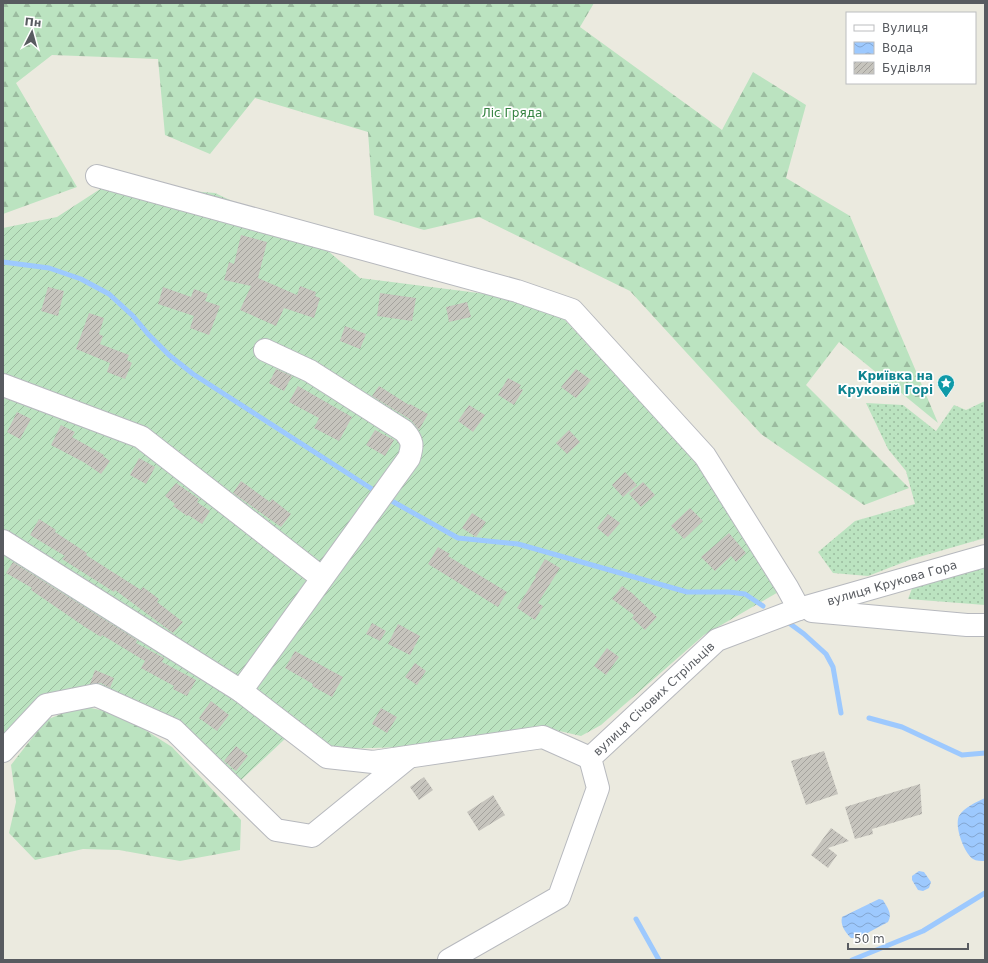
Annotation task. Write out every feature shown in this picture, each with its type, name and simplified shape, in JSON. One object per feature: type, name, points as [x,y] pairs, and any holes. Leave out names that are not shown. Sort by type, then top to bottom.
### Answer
[{"type":"street","points":[[97,176],[517,291],[572,310],[705,456],[787,587],[799,610]]},
{"type":"street","points":[[241,691],[409,458],[412,448],[410,438],[404,431],[310,371],[265,350]]},
{"type":"street","points":[[3,385],[142,437],[322,578]]},
{"type":"street","points":[[3,540],[241,691],[327,757],[373,762],[543,737],[590,758]]},
{"type":"street","name":"вулиця Крукова Гора","points":[[799,610],[985,556]]},
{"type":"street","name":"вулиця Січових Стрільців","points":[[449,960],[559,897],[598,788],[590,758],[717,640],[799,610],[967,625],[985,625]]},
{"type":"street","points":[[3,751],[46,705],[96,695],[174,730],[276,830],[312,836],[408,757]]},
{"type":"green space","name":"Ліс Гряда","points":[[3,3],[594,3],[580,27],[722,130],[753,72],[806,105],[786,178],[850,216],[938,423],[839,342],[806,385],[909,488],[864,505],[761,434],[630,291],[479,217],[424,230],[374,215],[368,132],[255,98],[210,154],[165,135],[158,59],[52,55],[16,83],[77,187],[3,214]]},
{"type":"green space","points":[[108,184],[215,193],[315,240],[360,278],[510,297],[562,317],[698,462],[787,587],[704,635],[601,725],[581,736],[538,726],[439,746],[337,749],[288,736],[237,784],[96,690],[3,740],[3,228],[57,217]]},
{"type":"green space","points":[[985,401],[985,538],[912,559],[868,576],[833,573],[818,552],[855,521],[915,504],[906,471],[888,449],[866,403],[903,405],[936,431],[954,405],[966,410]]},
{"type":"green space","points":[[985,566],[985,605],[908,599],[913,586]]},
{"type":"green space","points":[[81,706],[120,714],[172,747],[241,820],[240,850],[180,861],[119,850],[83,849],[35,860],[9,833],[16,802],[11,765],[46,720]]},
{"type":"water","points":[[985,798],[985,861],[980,861],[973,859],[966,851],[959,832],[958,820],[959,816],[964,810]]},
{"type":"water","points":[[919,871],[924,872],[931,882],[929,888],[923,891],[918,890],[912,880],[912,876]]},
{"type":"water","points":[[879,899],[883,900],[889,911],[890,916],[888,922],[858,938],[851,938],[844,928],[842,917]]},
{"type":"building","points":[[241,235],[267,242],[258,278],[297,295],[300,286],[316,292],[315,296],[320,298],[314,318],[284,308],[276,326],[240,310],[251,286],[224,280],[229,262],[234,264]]},
{"type":"building","points":[[48,287],[64,291],[58,316],[41,311]]},
{"type":"building","points":[[163,287],[191,297],[194,289],[208,294],[205,301],[220,306],[209,335],[190,328],[194,316],[158,304]]},
{"type":"building","points":[[380,293],[416,298],[412,321],[377,316]]},
{"type":"building","points":[[467,302],[471,317],[449,322],[446,307]]},
{"type":"building","points":[[89,313],[104,318],[99,334],[103,336],[100,344],[129,355],[127,360],[132,363],[125,379],[107,372],[110,363],[76,349]]},
{"type":"building","points":[[345,326],[366,334],[360,349],[340,341]]},
{"type":"building","points":[[276,369],[292,376],[284,391],[269,383]]},
{"type":"building","points":[[576,369],[591,380],[576,398],[561,387]]},
{"type":"building","points":[[508,378],[521,385],[519,388],[523,390],[514,405],[498,395]]},
{"type":"building","points":[[298,386],[352,417],[339,441],[314,428],[319,418],[289,402]]},
{"type":"building","points":[[379,386],[409,405],[410,404],[428,414],[419,430],[411,420],[372,396]]},
{"type":"building","points":[[469,405],[485,415],[473,432],[458,421]]},
{"type":"building","points":[[17,412],[31,419],[20,439],[7,432]]},
{"type":"building","points":[[61,425],[75,432],[72,437],[104,455],[103,456],[110,461],[101,474],[85,463],[51,445]]},
{"type":"building","points":[[375,430],[394,440],[385,456],[366,445]]},
{"type":"building","points":[[569,430],[580,442],[567,454],[556,443]]},
{"type":"building","points":[[139,458],[155,467],[146,484],[130,475]]},
{"type":"building","points":[[625,472],[637,485],[623,497],[612,485]]},
{"type":"building","points":[[241,481],[270,502],[272,499],[291,514],[281,527],[233,493]]},
{"type":"building","points":[[643,482],[655,495],[641,507],[629,494]]},
{"type":"building","points":[[176,483],[199,499],[197,502],[210,511],[202,524],[173,506],[175,504],[165,496]]},
{"type":"building","points":[[690,508],[703,521],[684,539],[671,526]]},
{"type":"building","points":[[472,513],[486,522],[476,537],[462,528]]},
{"type":"building","points":[[608,514],[620,523],[608,537],[597,528]]},
{"type":"building","points":[[39,519],[56,530],[55,532],[87,553],[86,555],[141,590],[143,587],[159,599],[157,602],[183,622],[173,633],[115,590],[114,592],[62,559],[65,556],[30,535]]},
{"type":"building","points":[[729,533],[746,553],[736,562],[731,556],[715,571],[701,557]]},
{"type":"building","points":[[438,547],[450,554],[448,556],[507,592],[498,607],[428,564]]},
{"type":"building","points":[[545,559],[560,568],[538,603],[543,606],[535,620],[517,608]]},
{"type":"building","points":[[13,562],[137,640],[136,643],[164,658],[162,662],[196,680],[187,696],[173,689],[174,686],[141,668],[145,661],[102,635],[101,637],[85,627],[31,590],[32,588],[6,573]]},
{"type":"building","points":[[622,586],[632,593],[657,617],[645,630],[632,618],[634,615],[612,599]]},
{"type":"building","points":[[372,623],[386,631],[380,641],[366,634]]},
{"type":"building","points":[[398,624],[420,636],[410,655],[388,644]]},
{"type":"building","points":[[607,648],[619,657],[606,675],[594,666]]},
{"type":"building","points":[[295,651],[343,677],[332,697],[285,668]]},
{"type":"building","points":[[415,663],[426,671],[417,685],[405,677]]},
{"type":"building","points":[[95,670],[114,678],[110,688],[101,683],[90,684]]},
{"type":"building","points":[[211,701],[229,715],[217,731],[199,718]]},
{"type":"building","points":[[381,708],[397,717],[387,733],[372,724]]},
{"type":"building","points":[[236,746],[248,756],[236,771],[224,761]]},
{"type":"building","points":[[824,751],[838,794],[806,805],[791,761]]},
{"type":"building","points":[[424,777],[433,790],[419,800],[410,787]]},
{"type":"building","points":[[920,784],[922,814],[872,829],[873,834],[855,839],[845,807]]},
{"type":"building","points":[[493,795],[505,815],[479,831],[467,812]]},
{"type":"building","points":[[831,828],[849,841],[828,848],[837,855],[828,868],[811,855]]},
{"type":"waterway","points":[[3,262],[49,268],[81,279],[109,294],[133,316],[169,355],[193,374],[372,489]]},
{"type":"waterway","points":[[390,500],[458,538],[518,544],[687,592],[729,592],[745,594],[763,606]]},
{"type":"waterway","points":[[789,623],[804,634],[826,654],[833,667],[841,713]]},
{"type":"waterway","points":[[869,718],[902,727],[962,755],[985,753]]},
{"type":"waterway","points":[[852,960],[923,931],[985,893]]},
{"type":"waterway","points":[[636,919],[659,960]]},
{"type":"place","name":"Криївка на Круковій Горі","points":[[946,398]]}]
